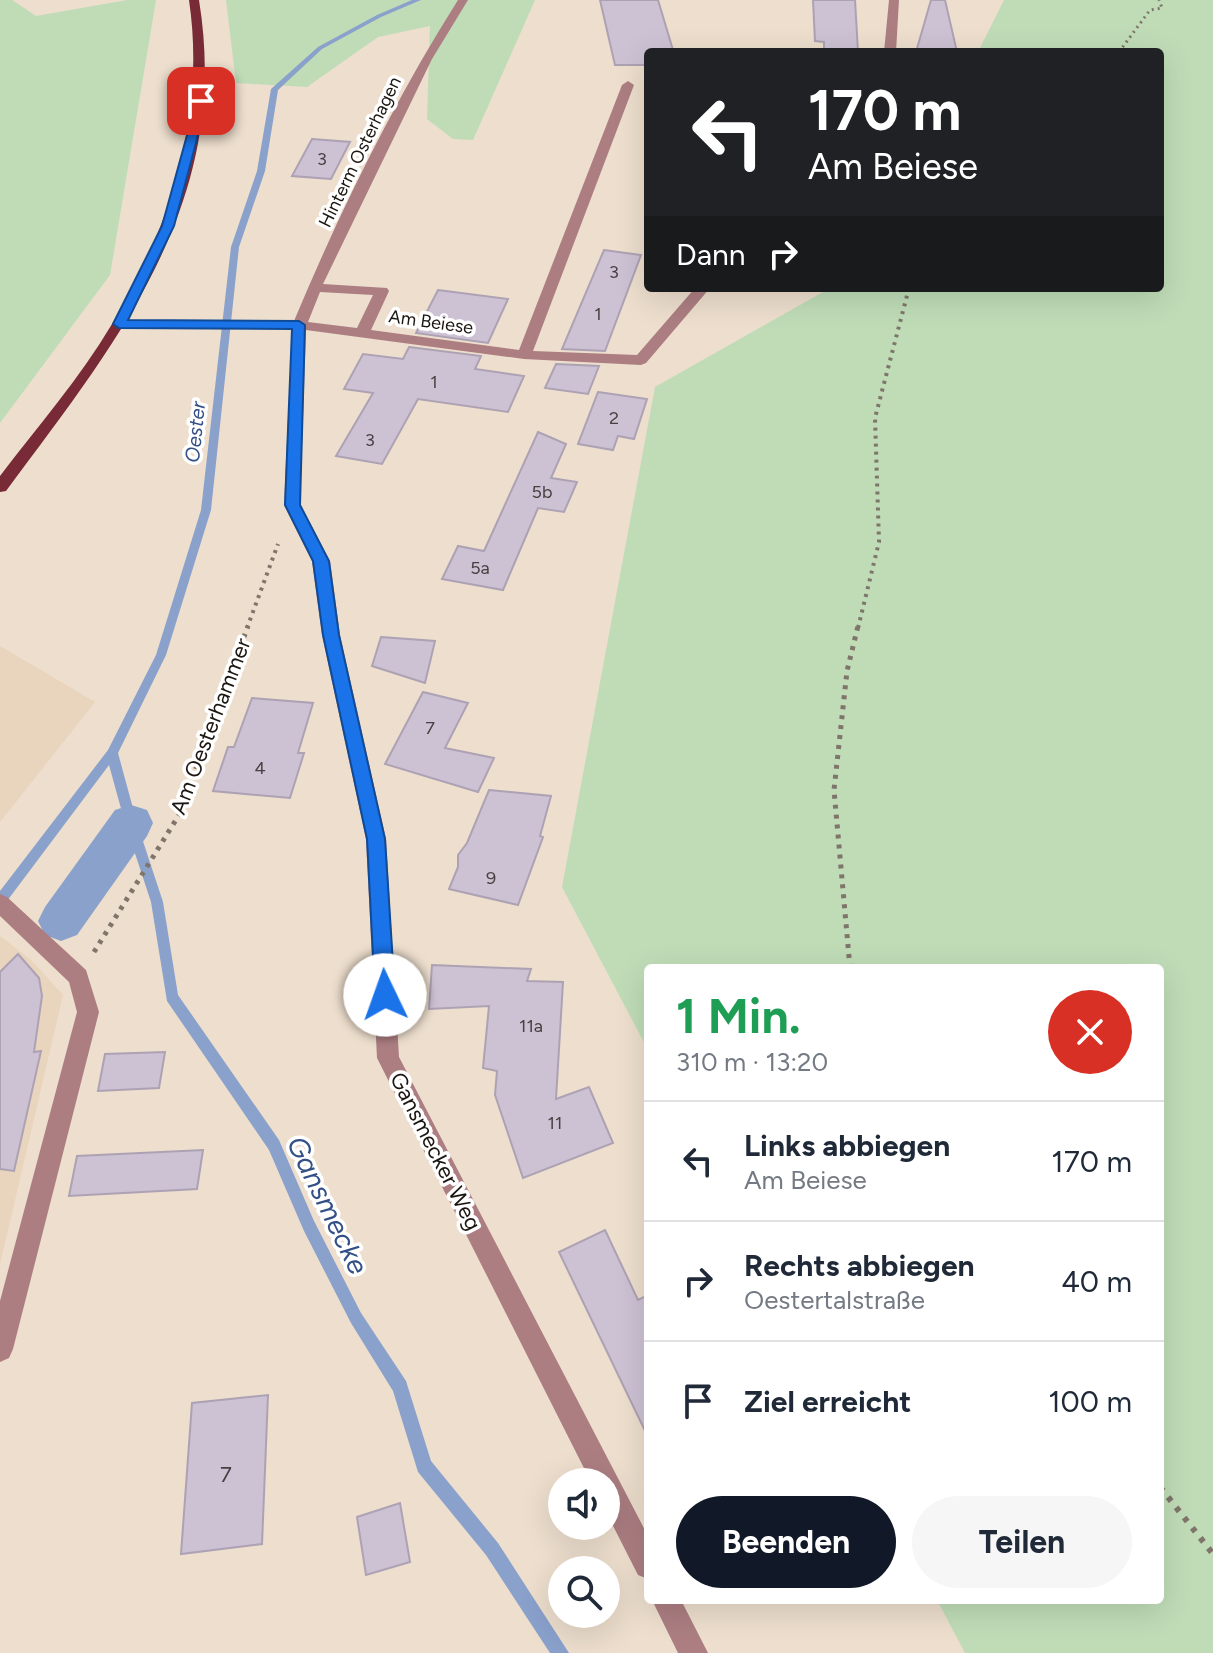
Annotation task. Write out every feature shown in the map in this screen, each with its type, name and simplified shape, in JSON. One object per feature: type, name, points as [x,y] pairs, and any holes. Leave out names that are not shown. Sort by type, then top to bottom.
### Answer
[{"type":"main road","points":[[0,487],[119,324],[168,226],[201,101],[201,27],[194,0]]},
{"type":"street","name":"Hinterm Osterhagen","points":[[299,325],[314,288],[426,59],[463,0]]},
{"type":"street","points":[[890,48],[894,0]]},
{"type":"street","points":[[524,355],[628,85]]},
{"type":"street","points":[[314,288],[382,291],[362,333]]},
{"type":"street","name":"Am Beiese","points":[[119,324],[299,325],[524,355],[641,360],[700,292]]},
{"type":"street","name":"Gansmecker Weg","points":[[299,325],[292,505],[321,561],[331,635],[376,839],[388,1058],[599,1468]]},
{"type":"street","points":[[0,903],[78,977],[88,1012],[0,1349]]},
{"type":"street","name":"Gansmecker Weg","points":[[620,1510],[644,1557]]},
{"type":"street","points":[[668,1604],[693,1653]]},
{"type":"path","points":[[1122,48],[1150,10],[1162,8],[1159,0]]},
{"type":"path","points":[[850,964],[834,790],[847,671],[879,542],[875,418],[908,292]]},
{"type":"path","name":"Am Oesterhammer","points":[[78,977],[179,815],[292,505]]},
{"type":"path","points":[[1164,1492],[1213,1554]]},
{"type":"shaded area","points":[[0,646],[95,702],[0,822]]},
{"type":"shaded area","points":[[0,936],[31,960],[63,995],[0,1264]]},
{"type":"green space","points":[[0,0],[12,0],[36,16],[127,0],[156,0],[110,275],[0,423]]},
{"type":"green space","points":[[226,0],[535,0],[473,140],[453,139],[427,119],[430,26],[378,37],[307,87],[236,83]]},
{"type":"green space","points":[[1004,0],[1213,0],[1213,1653],[965,1653],[939,1604],[1164,1604],[1164,964],[644,964],[644,1042],[562,887],[655,387],[823,292],[1164,292],[1164,48],[980,48]]},
{"type":"building","points":[[600,0],[658,0],[672,48],[644,48],[644,65],[615,65]]},
{"type":"building","points":[[813,0],[855,0],[858,48],[824,48],[824,42],[815,41]]},
{"type":"building","points":[[931,0],[945,0],[956,48],[917,48]]},
{"type":"building","points":[[312,139],[350,142],[331,179],[292,176]]},
{"type":"building","points":[[604,250],[641,255],[605,351],[562,349]]},
{"type":"building","points":[[438,290],[508,299],[488,343],[416,333]]},
{"type":"building","points":[[409,347],[481,356],[475,369],[524,376],[508,412],[418,399],[382,464],[336,456],[373,393],[344,389],[363,354],[403,359]]},
{"type":"building","points":[[556,364],[599,366],[588,394],[545,388]]},
{"type":"building","points":[[598,392],[647,399],[634,439],[618,436],[613,450],[578,444]]},
{"type":"building","points":[[538,432],[566,444],[551,478],[577,482],[564,512],[538,508],[503,590],[442,579],[458,546],[484,551]]},
{"type":"building","points":[[381,637],[435,641],[425,683],[372,666]]},
{"type":"building","points":[[423,692],[468,703],[445,748],[494,758],[478,792],[385,764]]},
{"type":"building","points":[[252,698],[313,703],[298,753],[304,753],[290,798],[213,791],[228,747],[234,747]]},
{"type":"building","points":[[489,790],[551,796],[540,836],[543,837],[518,905],[449,889],[458,867],[458,855],[467,843]]},
{"type":"building","points":[[18,954],[39,978],[42,996],[34,1052],[41,1051],[14,1171],[0,1169],[0,972]]},
{"type":"building","points":[[432,965],[531,969],[527,981],[563,982],[556,1099],[589,1087],[613,1143],[523,1178],[495,1095],[497,1071],[483,1068],[489,1006],[429,1009]]},
{"type":"building","points":[[165,1052],[159,1088],[98,1091],[105,1054]]},
{"type":"building","points":[[203,1150],[197,1189],[69,1196],[77,1156]]},
{"type":"building","points":[[605,1230],[638,1300],[644,1297],[644,1429],[559,1252]]},
{"type":"building","points":[[268,1395],[262,1544],[181,1554],[192,1403]]},
{"type":"building","points":[[400,1503],[410,1562],[366,1575],[357,1517]]},
{"type":"waterway","name":"Oester","points":[[112,753],[161,655],[206,510],[235,247],[261,171],[275,89],[320,48],[379,16],[418,0]]},
{"type":"waterway","name":"Oester","points":[[0,901],[112,753]]},
{"type":"waterway","name":"Gansmecke","points":[[112,753],[157,902],[172,997],[274,1145],[309,1226],[356,1318],[400,1387],[424,1466],[492,1549],[560,1653]]},
{"type":"waterway","points":[[61,921],[131,823]]},
{"type":"route","points":[[201,101],[168,226],[119,324],[299,325],[292,505],[321,561],[331,635],[376,839],[385,995]]}]
